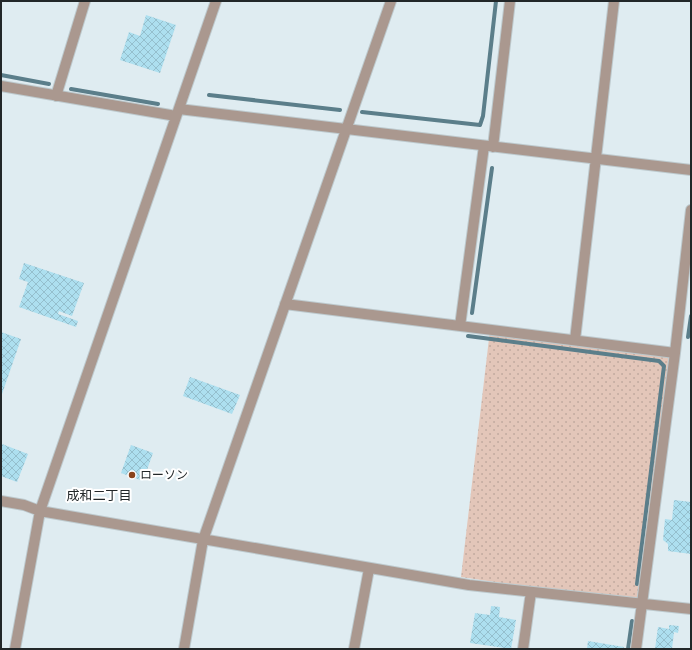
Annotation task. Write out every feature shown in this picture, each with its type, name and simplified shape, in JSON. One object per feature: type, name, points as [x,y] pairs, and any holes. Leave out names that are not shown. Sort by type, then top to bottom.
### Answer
[{"type":"street","points":[[56,96],[84,1]]},
{"type":"street","points":[[14,649],[40,511],[216,1]]},
{"type":"street","points":[[184,649],[203,540],[391,1]]},
{"type":"street","points":[[460,326],[510,1]]},
{"type":"street","points":[[575,340],[614,1]]},
{"type":"street","points":[[1,86],[56,96],[177,113],[346,130],[691,170]]},
{"type":"street","points":[[636,649],[675,354],[686,296],[691,210]]},
{"type":"street","points":[[285,304],[675,354]]},
{"type":"street","points":[[1,500],[24,504],[40,511],[469,585],[691,608]]},
{"type":"street","points":[[354,649],[369,568]]},
{"type":"street","points":[[523,649],[531,592]]},
{"type":"shaded area","points":[[490,330],[675,353],[642,604],[461,577]]},
{"type":"building","points":[[146,15],[176,25],[160,73],[120,60],[129,32],[140,36]]},
{"type":"building","points":[[24,263],[84,283],[72,316],[59,311],[58,314],[78,321],[76,327],[19,307],[28,282],[19,279]]},
{"type":"building","points":[[1,332],[21,339],[1,397]]},
{"type":"building","points":[[190,377],[240,395],[232,414],[183,396]]},
{"type":"building","points":[[2,444],[28,454],[17,482],[1,476]]},
{"type":"building","points":[[131,445],[153,453],[143,481],[121,473]]},
{"type":"building","points":[[674,500],[691,502],[691,554],[668,551],[668,544],[663,540],[665,519],[672,520]]},
{"type":"building","points":[[491,606],[500,607],[499,617],[516,620],[511,649],[470,643],[475,613],[490,615]]},
{"type":"building","points":[[669,625],[679,626],[678,633],[674,632],[672,649],[655,649],[658,627],[669,629]]},
{"type":"building","points":[[588,641],[624,647],[623,649],[587,649]]},
{"type":"waterway","points":[[362,112],[480,125],[483,116],[496,1]]},
{"type":"waterway","points":[[1,75],[49,84]]},
{"type":"waterway","points":[[71,89],[158,104]]},
{"type":"waterway","points":[[209,95],[340,110]]},
{"type":"waterway","points":[[472,313],[492,168]]},
{"type":"waterway","points":[[688,337],[691,316]]},
{"type":"waterway","points":[[468,336],[659,361],[664,366],[637,584]]},
{"type":"waterway","points":[[628,649],[632,621]]},
{"type":"place","name":"ローソン","points":[[132,475]]},
{"type":"district","name":"成和二丁目","points":[[99,496]]}]
